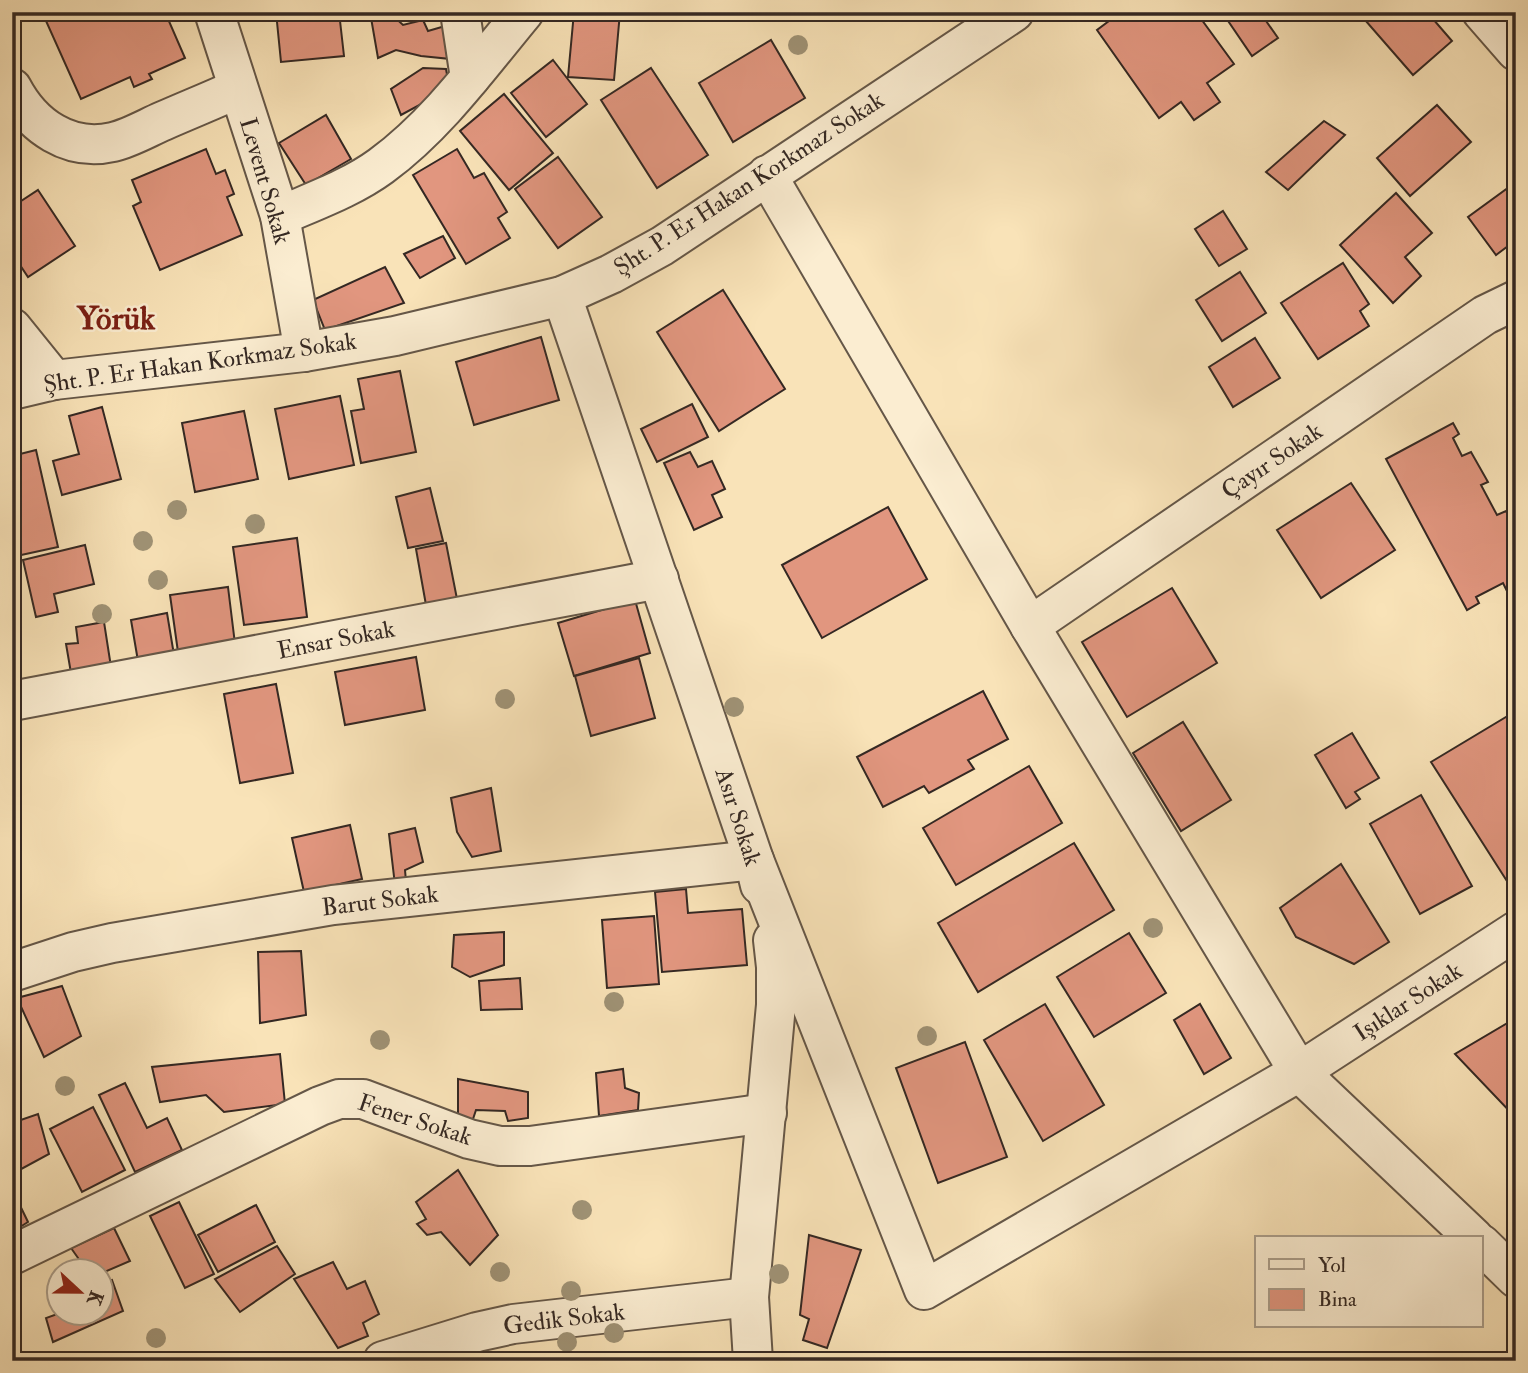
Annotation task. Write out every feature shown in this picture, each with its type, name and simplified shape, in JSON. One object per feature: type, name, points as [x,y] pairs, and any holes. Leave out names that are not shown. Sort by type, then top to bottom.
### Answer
[{"type":"street","name":"Levent Sokak","points":[[214,12],[280,216],[304,352]]},
{"type":"street","points":[[460,12],[470,78]]},
{"type":"street","points":[[280,216],[355,182],[381,166],[423,129],[470,78],[524,12]]},
{"type":"street","name":"Şht. P. Er Hakan Korkmaz Sokak","points":[[12,390],[54,380],[304,352],[395,336],[562,296],[611,274],[662,246],[1014,12]]},
{"type":"street","points":[[1482,12],[1516,51]]},
{"type":"street","points":[[12,88],[31,117],[46,130],[70,141],[93,144],[124,138],[237,89]]},
{"type":"street","points":[[767,175],[1030,626],[1299,1072],[1472,1236]]},
{"type":"street","name":"Asır Sokak","points":[[562,296],[754,860],[772,937],[776,967],[776,1005],[749,1297],[753,1361]]},
{"type":"street","name":"Çayır Sokak","points":[[1030,626],[1506,315]]},
{"type":"street","points":[[12,328],[54,380]]},
{"type":"street","name":"Ensar Sokak","points":[[12,701],[659,579]]},
{"type":"street","name":"Barut Sokak","points":[[18,960],[332,905],[754,860]]},
{"type":"street","name":"Işıklar Sokak","points":[[754,860],[924,1290],[1299,1072],[1516,931]]},
{"type":"street","name":"Fener Sokak","points":[[12,1255],[339,1099],[363,1098],[469,1139],[500,1146],[530,1146],[767,1113]]},
{"type":"street","points":[[1482,1245],[1516,1278]]},
{"type":"street","name":"Gedik Sokak","points":[[383,1361],[477,1332],[513,1324],[749,1297]]},
{"type":"building","points":[[42,12],[165,12],[185,58],[149,74],[152,79],[134,87],[130,77],[81,99]]},
{"type":"building","points":[[276,12],[339,12],[344,56],[281,62]]},
{"type":"building","points":[[370,12],[390,13],[403,25],[423,20],[428,31],[445,26],[451,59],[396,50],[378,58]]},
{"type":"building","points":[[574,12],[620,12],[614,80],[568,77]]},
{"type":"building","points":[[1121,12],[1196,12],[1234,64],[1207,83],[1220,102],[1194,120],[1181,102],[1159,118],[1097,30]]},
{"type":"building","points":[[1222,12],[1273,12],[1264,18],[1278,38],[1252,56]]},
{"type":"building","points":[[1358,12],[1427,12],[1452,41],[1413,75]]},
{"type":"building","points":[[771,40],[805,98],[733,142],[699,83]]},
{"type":"building","points":[[553,60],[587,104],[546,137],[511,93]]},
{"type":"building","points":[[423,68],[446,69],[448,80],[427,101],[401,115],[391,89]]},
{"type":"building","points":[[651,68],[708,155],[657,188],[601,100]]},
{"type":"building","points":[[504,94],[553,153],[509,190],[460,131]]},
{"type":"building","points":[[1437,105],[1471,142],[1410,196],[1377,158]]},
{"type":"building","points":[[326,115],[351,159],[306,185],[279,143]]},
{"type":"building","points":[[1324,121],[1345,135],[1288,190],[1266,172]]},
{"type":"building","points":[[206,149],[216,174],[225,170],[234,194],[227,197],[242,235],[160,270],[133,206],[141,202],[132,180]]},
{"type":"building","points":[[457,149],[474,178],[484,173],[507,212],[498,218],[510,238],[466,264],[413,175]]},
{"type":"building","points":[[558,157],[602,217],[558,248],[515,189]]},
{"type":"building","points":[[1516,182],[1516,240],[1496,255],[1468,217]]},
{"type":"building","points":[[38,190],[75,246],[28,277],[12,253],[12,207]]},
{"type":"building","points":[[1396,193],[1432,233],[1405,257],[1421,276],[1393,303],[1340,245]]},
{"type":"building","points":[[1223,211],[1247,249],[1219,266],[1195,229]]},
{"type":"building","points":[[443,236],[455,258],[420,278],[404,254]]},
{"type":"building","points":[[1343,263],[1369,304],[1360,311],[1369,326],[1318,359],[1281,303]]},
{"type":"building","points":[[385,267],[404,303],[325,330],[313,300]]},
{"type":"building","points":[[1240,272],[1266,313],[1222,341],[1196,300]]},
{"type":"building","points":[[723,290],[785,389],[719,431],[657,332]]},
{"type":"building","points":[[541,337],[559,400],[474,425],[456,362]]},
{"type":"building","points":[[1255,338],[1280,378],[1233,407],[1209,367]]},
{"type":"building","points":[[400,371],[416,452],[361,463],[351,411],[364,409],[358,379]]},
{"type":"building","points":[[340,396],[354,465],[289,479],[275,409]]},
{"type":"building","points":[[692,404],[708,437],[657,462],[641,429]]},
{"type":"building","points":[[102,407],[121,479],[62,495],[53,461],[79,454],[69,416]]},
{"type":"building","points":[[244,411],[258,479],[195,492],[182,423]]},
{"type":"building","points":[[1453,423],[1459,434],[1453,438],[1462,456],[1471,452],[1488,482],[1481,485],[1497,515],[1506,511],[1516,531],[1516,586],[1507,591],[1503,583],[1476,597],[1479,603],[1467,610],[1386,459]]},
{"type":"building","points":[[36,450],[58,547],[12,557],[12,456]]},
{"type":"building","points":[[690,452],[698,467],[712,461],[725,489],[712,495],[722,517],[694,530],[664,463]]},
{"type":"building","points":[[1351,483],[1395,550],[1321,598],[1277,530]]},
{"type":"building","points":[[430,488],[443,541],[408,548],[396,497]]},
{"type":"building","points":[[888,507],[927,579],[822,638],[782,565]]},
{"type":"building","points":[[297,538],[307,617],[244,625],[233,547]]},
{"type":"building","points":[[446,543],[457,599],[426,605],[416,549]]},
{"type":"building","points":[[85,545],[94,584],[54,594],[58,612],[36,617],[23,560]]},
{"type":"building","points":[[228,587],[235,644],[178,652],[170,595]]},
{"type":"building","points":[[1172,588],[1217,663],[1127,717],[1082,642]]},
{"type":"building","points":[[635,600],[650,653],[574,676],[558,623]]},
{"type":"building","points":[[167,613],[175,661],[139,667],[131,620]]},
{"type":"building","points":[[104,622],[111,667],[71,673],[66,644],[78,643],[76,627]]},
{"type":"building","points":[[416,657],[425,710],[345,725],[335,672]]},
{"type":"building","points":[[639,658],[655,718],[591,736],[575,676]]},
{"type":"building","points":[[276,684],[293,773],[240,783],[224,694]]},
{"type":"building","points":[[983,691],[1008,739],[968,760],[974,769],[929,793],[924,786],[883,807],[857,757]]},
{"type":"building","points":[[1516,711],[1516,887],[1512,889],[1431,762]]},
{"type":"building","points":[[1183,722],[1231,800],[1181,831],[1133,753]]},
{"type":"building","points":[[1352,733],[1379,778],[1355,792],[1360,799],[1346,808],[1315,755]]},
{"type":"building","points":[[1029,766],[1062,823],[956,885],[923,828]]},
{"type":"building","points":[[491,788],[501,851],[472,857],[457,832],[451,798]]},
{"type":"building","points":[[1421,795],[1472,886],[1420,914],[1370,824]]},
{"type":"building","points":[[350,825],[362,879],[304,892],[292,838]]},
{"type":"building","points":[[415,828],[423,862],[405,870],[406,881],[395,885],[389,834]]},
{"type":"building","points":[[1074,843],[1114,910],[978,992],[938,923]]},
{"type":"building","points":[[1341,864],[1389,942],[1354,964],[1296,937],[1280,908]]},
{"type":"building","points":[[686,889],[688,913],[742,909],[747,965],[662,972],[655,892]]},
{"type":"building","points":[[654,916],[659,984],[607,988],[602,920]]},
{"type":"building","points":[[504,932],[504,965],[470,977],[452,967],[454,935]]},
{"type":"building","points":[[1129,933],[1166,993],[1094,1037],[1057,977]]},
{"type":"building","points":[[301,951],[306,1015],[260,1023],[258,952]]},
{"type":"building","points":[[520,978],[522,1009],[481,1010],[479,981]]},
{"type":"building","points":[[62,986],[81,1036],[44,1057],[17,998]]},
{"type":"building","points":[[1045,1004],[1104,1105],[1043,1141],[984,1040]]},
{"type":"building","points":[[1200,1004],[1231,1058],[1204,1074],[1174,1020]]},
{"type":"building","points":[[1516,1018],[1516,1118],[1455,1054]]},
{"type":"building","points":[[965,1042],[1007,1157],[938,1183],[896,1068]]},
{"type":"building","points":[[280,1054],[285,1104],[224,1112],[206,1095],[160,1102],[152,1067]]},
{"type":"building","points":[[623,1069],[625,1088],[639,1093],[638,1110],[599,1116],[596,1073]]},
{"type":"building","points":[[458,1079],[528,1092],[528,1118],[508,1121],[505,1111],[476,1110],[472,1122],[458,1122]]},
{"type":"building","points":[[125,1083],[147,1128],[167,1118],[182,1150],[135,1172],[99,1095]]},
{"type":"building","points":[[93,1107],[125,1170],[82,1192],[50,1129]]},
{"type":"building","points":[[38,1114],[49,1154],[12,1174],[12,1123]]},
{"type":"building","points":[[458,1170],[498,1235],[470,1265],[441,1232],[427,1235],[417,1224],[426,1219],[416,1202]]},
{"type":"building","points":[[12,1189],[28,1222],[12,1232]]},
{"type":"building","points":[[179,1202],[214,1274],[185,1288],[150,1216]]},
{"type":"building","points":[[256,1205],[275,1242],[218,1272],[198,1235]]},
{"type":"building","points":[[114,1228],[130,1261],[116,1267],[116,1258],[78,1258],[71,1248]]},
{"type":"building","points":[[809,1235],[861,1250],[827,1348],[803,1340],[809,1319],[800,1315]]},
{"type":"building","points":[[277,1246],[295,1274],[240,1312],[215,1279]]},
{"type":"building","points":[[333,1262],[347,1289],[365,1281],[379,1314],[363,1323],[368,1336],[338,1348],[294,1279]]},
{"type":"building","points":[[116,1291],[123,1311],[116,1314]]},
{"type":"building","points":[[49,1328],[85,1328],[53,1342]]},
{"type":"district","name":"Yörük","points":[[116,319]]}]
